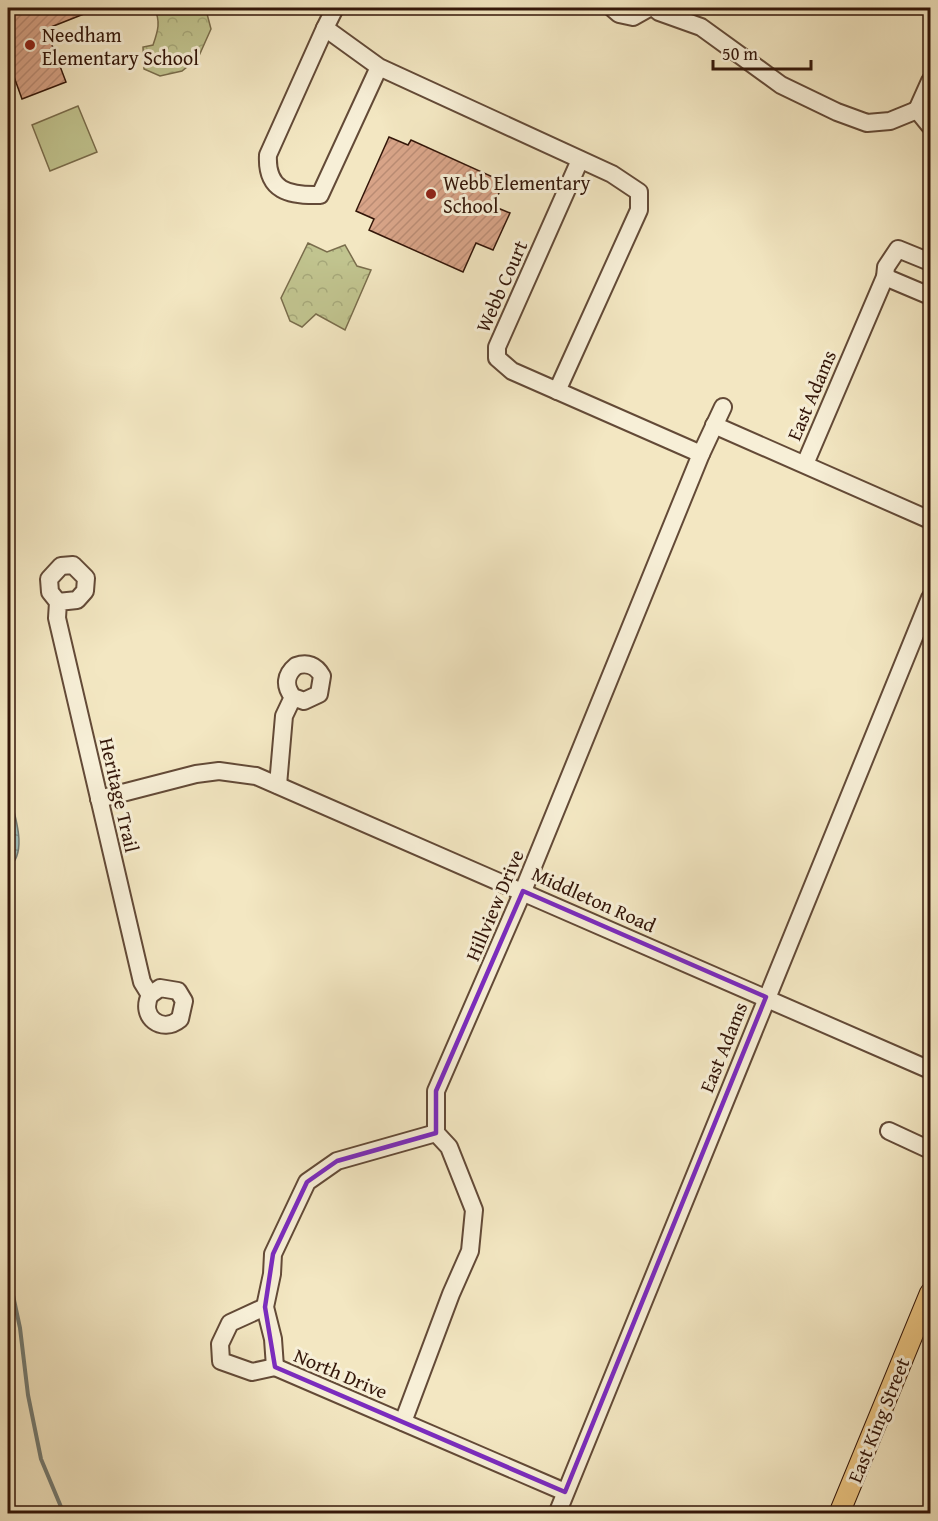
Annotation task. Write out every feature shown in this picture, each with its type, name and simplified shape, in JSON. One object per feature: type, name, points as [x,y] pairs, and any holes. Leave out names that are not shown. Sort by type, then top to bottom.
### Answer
[{"type":"main road","name":"East King Street","points":[[839,1514],[930,1293]]},
{"type":"street","points":[[335,8],[268,155],[267,171],[273,182],[283,190],[298,195],[320,195],[379,68]]},
{"type":"street","points":[[612,8],[619,14],[633,17],[651,8],[701,27],[781,85],[837,112],[867,123],[890,121],[917,110],[930,81]]},
{"type":"street","points":[[325,28],[379,68],[580,160],[631,185],[639,192],[639,210],[557,391]]},
{"type":"street","points":[[917,110],[930,126]]},
{"type":"street","name":"Webb Court","points":[[580,160],[496,353],[505,367],[700,454]]},
{"type":"street","name":"East Adams","points":[[930,262],[898,249],[886,267],[885,277],[805,464],[930,520]]},
{"type":"street","points":[[885,277],[930,296]]},
{"type":"street","name":"Hillview Drive","points":[[436,1133],[436,1091],[523,891],[700,454],[723,407]]},
{"type":"street","points":[[714,425],[805,464]]},
{"type":"street","name":"East Adams","points":[[557,1514],[930,598]]},
{"type":"street","name":"Heritage Trail","points":[[58,602],[57,618],[99,799],[142,982],[150,995]]},
{"type":"street","points":[[278,785],[284,716],[293,697]]},
{"type":"street","name":"Middleton Road","points":[[99,799],[219,771],[256,776],[930,1070]]},
{"type":"street","points":[[889,1131],[930,1150]]},
{"type":"street","points":[[404,1422],[451,1294],[470,1251],[474,1210],[449,1147],[436,1133]]},
{"type":"street","name":"North Drive","points":[[436,1133],[338,1161],[307,1182],[273,1254],[272,1274],[265,1307],[273,1339],[275,1367],[565,1492]]},
{"type":"street","points":[[265,1307],[230,1323],[220,1344],[221,1361],[252,1372],[275,1367]]},
{"type":"highlighted area","points":[[523,891],[766,997],[565,1492],[275,1367],[265,1307],[273,1254],[307,1182],[337,1161],[436,1133],[436,1091]]},
{"type":"green space","points":[[154,8],[206,10],[211,29],[198,58],[182,71],[160,76],[144,69],[143,47],[153,45],[157,31],[158,17]]},
{"type":"green space","points":[[78,106],[97,152],[50,171],[32,125]]},
{"type":"green space","points":[[308,243],[327,252],[345,245],[357,266],[371,270],[345,330],[316,314],[302,327],[290,321],[281,298]]},
{"type":"water","points":[[8,788],[19,842],[15,861],[8,868]]},
{"type":"building","name":"Needham Elementary School","points":[[8,8],[99,8],[46,29],[66,82],[22,99],[8,60]]},
{"type":"building","name":"Webb Elementary School","points":[[389,137],[408,145],[411,140],[504,182],[493,206],[510,213],[493,250],[476,243],[463,272],[369,230],[374,219],[356,211]]},
{"type":"waterway","points":[[8,1272],[20,1328],[28,1395],[41,1459],[64,1514]]},
{"type":"place","name":"Needham Elementary School","points":[[30,45]]},
{"type":"place","name":"Webb Elementary School","points":[[431,194]]}]
